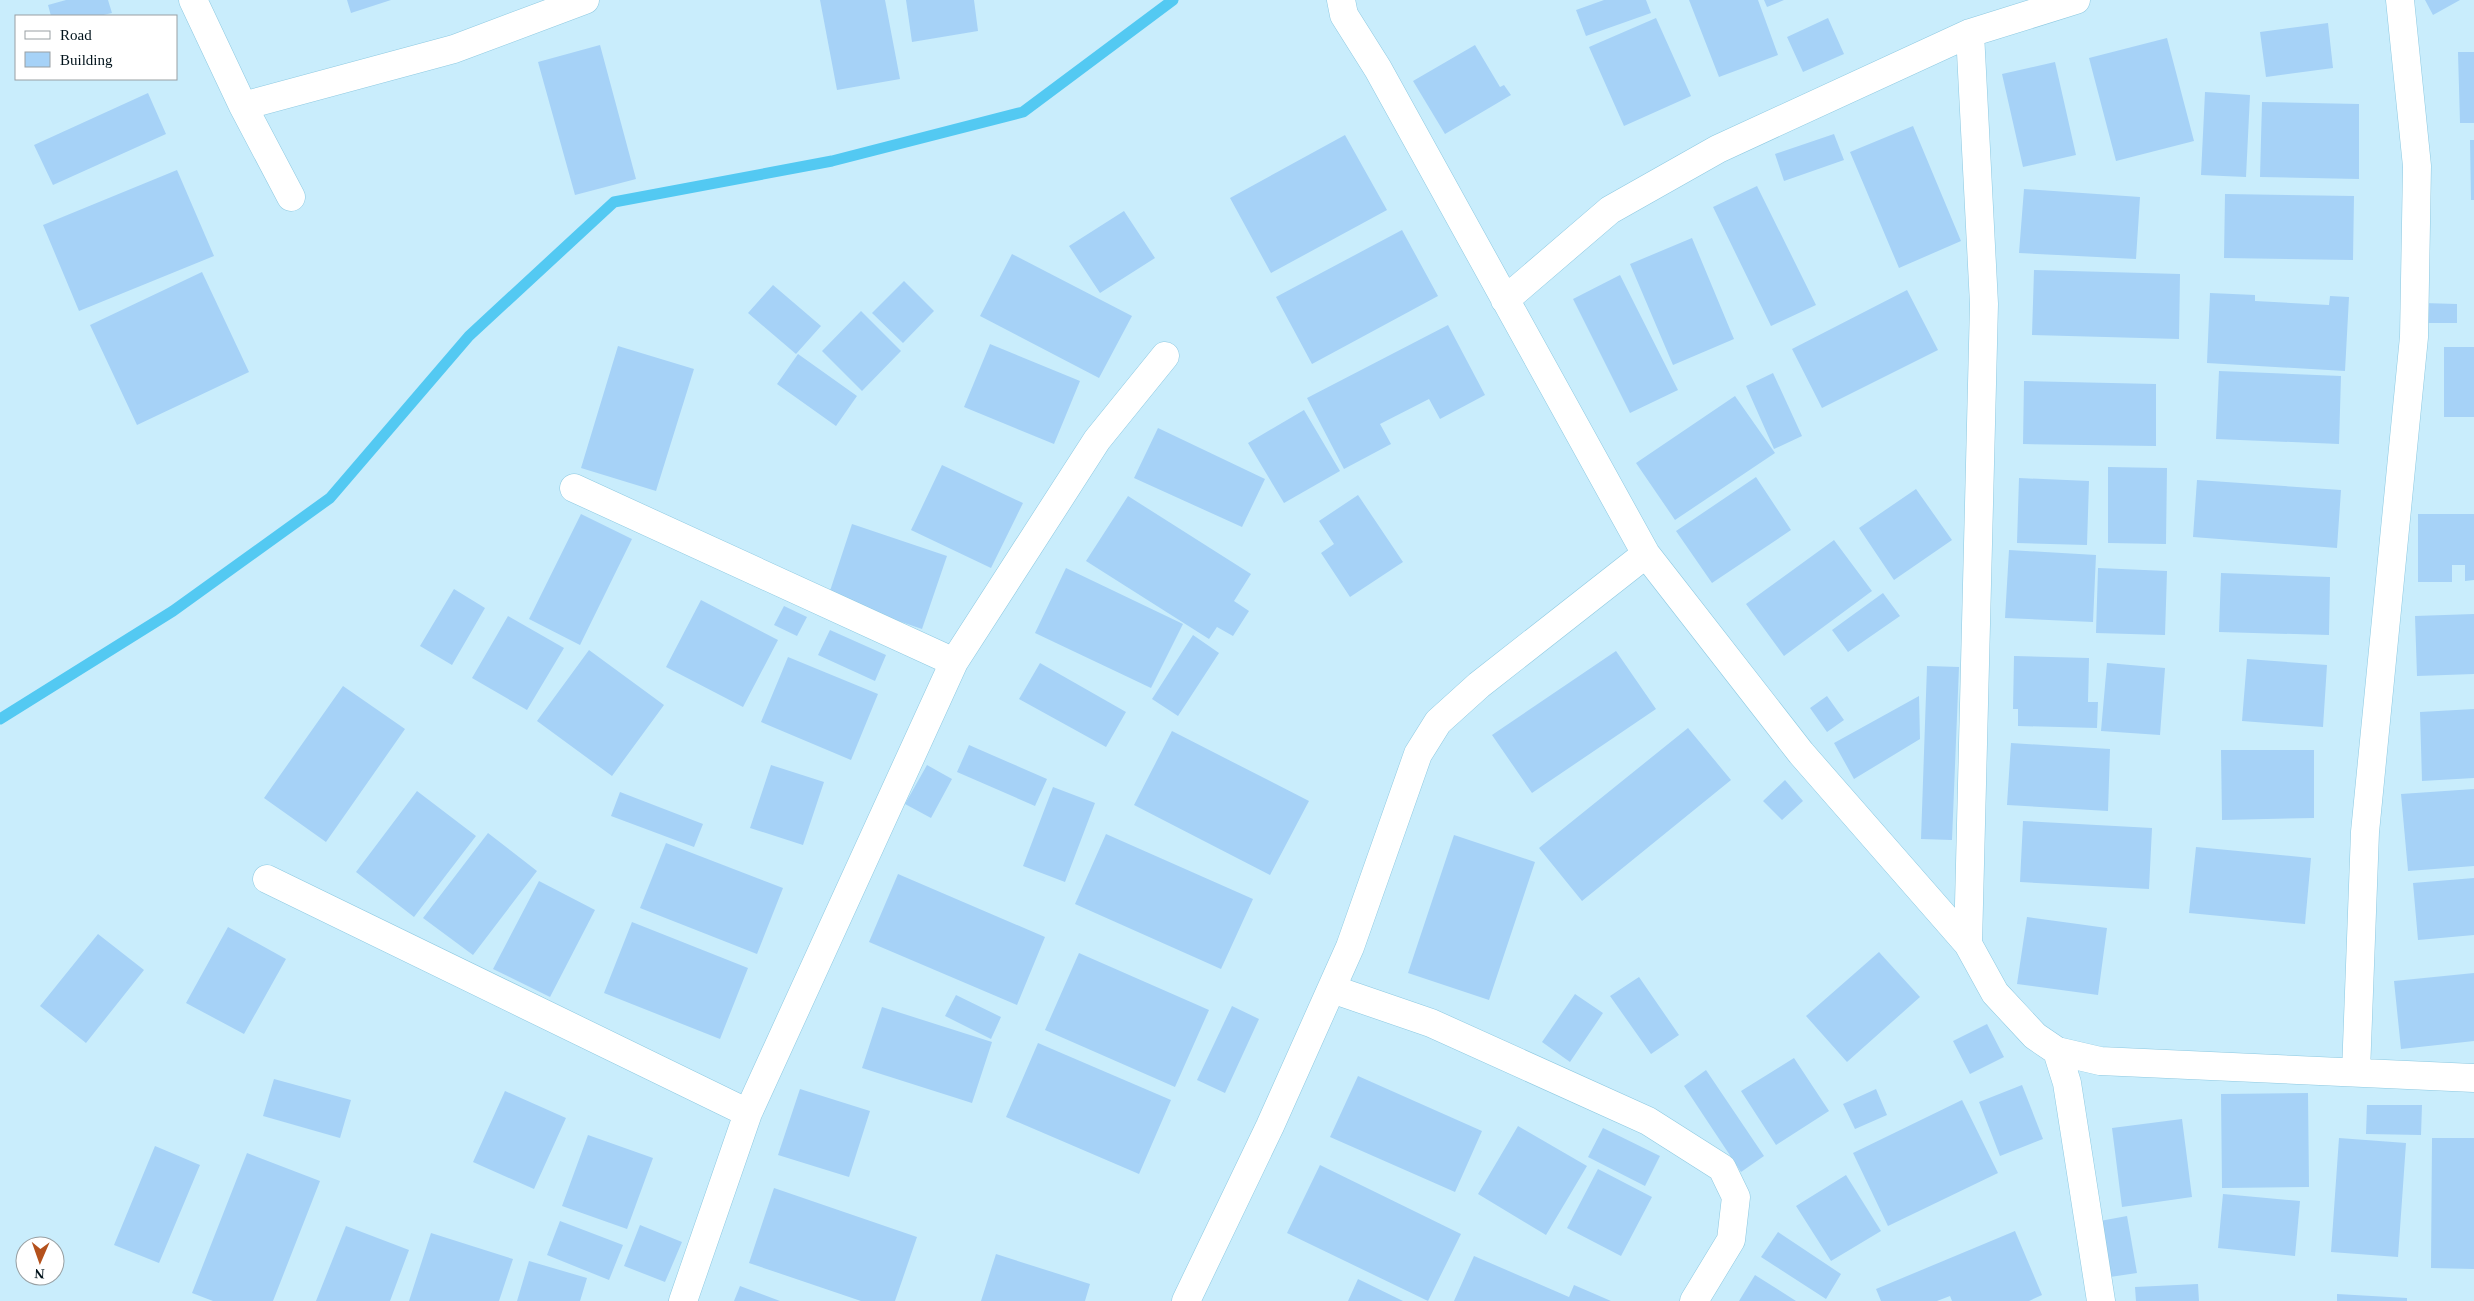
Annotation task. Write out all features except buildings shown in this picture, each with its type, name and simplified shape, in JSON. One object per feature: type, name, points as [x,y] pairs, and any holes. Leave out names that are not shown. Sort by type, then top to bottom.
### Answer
[{"type":"street","points":[[194,0],[243,106],[291,197]]},
{"type":"street","points":[[243,106],[454,49],[585,0]]},
{"type":"street","points":[[1342,0],[1344,15],[1378,69],[1646,554],[1801,753],[1968,944],[1996,993],[2035,1036],[2057,1051],[2100,1061],[2474,1078]]},
{"type":"street","points":[[1505,300],[1619,206],[1718,149],[1970,33],[2076,0]]},
{"type":"street","points":[[2356,1072],[2364,832],[2414,337],[2416,166],[2400,0]]},
{"type":"street","points":[[1968,944],[1984,304],[1970,33]]},
{"type":"street","points":[[683,1301],[748,1113],[954,662],[1097,440],[1166,356]]},
{"type":"street","points":[[574,488],[954,662]]},
{"type":"street","points":[[1186,1301],[1270,1126],[1350,947],[1418,754],[1438,722],[1494,673],[1646,554]]},
{"type":"street","points":[[267,879],[748,1113]]},
{"type":"street","points":[[1332,989],[1431,1023],[1648,1121],[1722,1168],[1736,1197],[1731,1240],[1694,1301]]},
{"type":"street","points":[[2057,1051],[2067,1083],[2101,1301]]},
{"type":"waterway","points":[[0,719],[173,611],[330,498],[469,336],[614,202],[832,161],[1023,112],[1173,0]]}]
